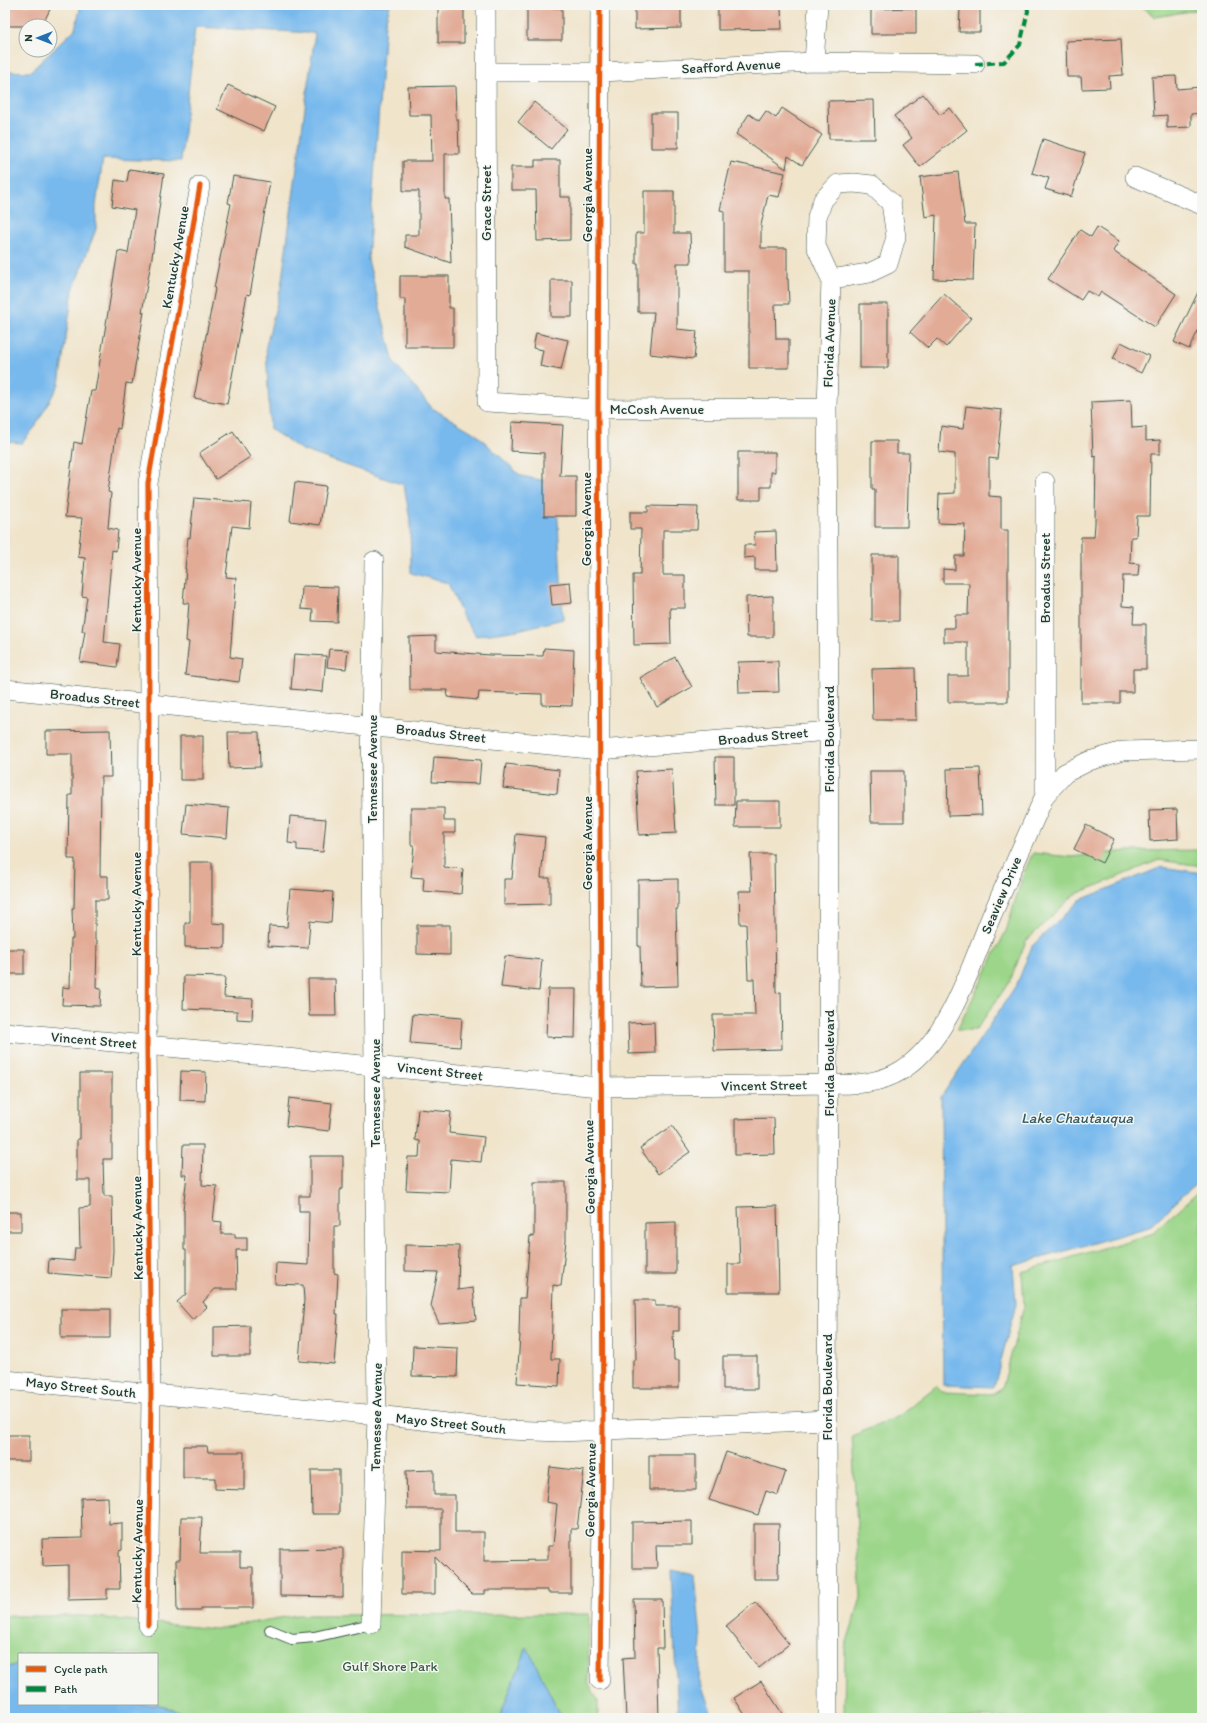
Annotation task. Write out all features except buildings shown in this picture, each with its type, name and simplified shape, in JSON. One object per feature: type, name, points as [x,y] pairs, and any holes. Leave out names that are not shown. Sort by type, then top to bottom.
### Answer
[{"type":"street","name":"Grace Street","points":[[486,5],[487,402]]},
{"type":"street","name":"Georgia Avenue","points":[[600,5],[598,410],[600,1087],[603,1429],[600,1680]]},
{"type":"street","points":[[814,62],[818,5]]},
{"type":"street","name":"Seafford Avenue","points":[[486,72],[600,72],[814,62],[976,64]]},
{"type":"street","points":[[1135,178],[1202,205]]},
{"type":"street","name":"Florida Avenue","points":[[827,408],[831,279],[816,246],[817,216],[823,200],[838,184],[854,183],[872,185],[891,203],[896,237],[888,264],[869,273],[831,279]]},
{"type":"street","name":"Kentucky Avenue","points":[[148,1625],[151,1394],[147,1045],[149,704],[148,483],[200,186]]},
{"type":"street","name":"McCosh Avenue","points":[[487,402],[598,410],[827,408]]},
{"type":"street","name":"Florida Boulevard","points":[[827,408],[829,731],[827,1420],[828,1718]]},
{"type":"street","name":"Broadus Street","points":[[1045,482],[1045,795]]},
{"type":"street","name":"Tennessee Avenue","points":[[371,1624],[377,1415],[371,726],[374,561]]},
{"type":"street","name":"Broadus Street","points":[[5,689],[599,750],[829,731]]},
{"type":"street","name":"Seaview Drive","points":[[829,1084],[856,1085],[876,1081],[902,1070],[925,1050],[949,1016],[1045,795],[1065,773],[1089,761],[1123,751],[1202,750]]},
{"type":"street","name":"Vincent Street","points":[[5,1032],[600,1087],[829,1084]]},
{"type":"street","name":"Mayo Street South","points":[[5,1380],[377,1415],[508,1430],[561,1432],[827,1420]]},
{"type":"lane","points":[[270,1630],[292,1639],[314,1637],[371,1624]]},
{"type":"green space","points":[[1139,5],[1202,5],[1202,9],[1155,17]]},
{"type":"green space","points":[[1202,850],[1202,866],[1159,860],[1074,895],[1026,941],[1010,981],[976,1030],[957,1030],[1006,931],[1024,872],[1033,853],[1071,857],[1128,851]]},
{"type":"green space","points":[[1202,1189],[1202,1718],[844,1718],[845,1648],[861,1598],[852,1436],[899,1416],[936,1386],[942,1392],[993,1394],[1002,1389],[1024,1306],[1022,1272],[1151,1234]]},
{"type":"green space","name":"Gulf Shore Park","points":[[589,1614],[588,1682],[598,1700],[598,1718],[562,1718],[527,1648],[499,1718],[195,1718],[158,1704],[158,1653],[18,1653],[18,1664],[5,1668],[5,1616],[85,1616],[215,1629],[297,1615]]},
{"type":"water","points":[[81,5],[390,5],[385,23],[368,260],[394,363],[432,408],[476,434],[521,476],[556,483],[563,619],[518,630],[476,636],[462,615],[448,583],[411,573],[410,520],[404,485],[302,450],[270,429],[266,346],[281,287],[315,33],[195,27],[181,161],[103,159],[96,205],[96,229],[73,290],[59,384],[35,427],[22,443],[5,442],[5,71],[30,72],[45,58],[58,58],[58,45],[75,29]]},
{"type":"water","name":"Lake Chautauqua","points":[[1162,867],[1202,873],[1202,1172],[1199,1181],[1149,1227],[1013,1266],[1016,1304],[994,1387],[943,1385],[941,1097],[1017,984],[1032,946],[1080,900]]},
{"type":"water","points":[[671,1570],[695,1575],[701,1639],[699,1679],[710,1708],[710,1718],[678,1718]]},
{"type":"water","points":[[527,1647],[562,1718],[499,1718]]},
{"type":"water","points":[[18,1664],[18,1705],[158,1704],[195,1718],[5,1718],[5,1668]]},
{"type":"marked path","points":[[975,64],[1004,62],[1020,45],[1028,11],[1027,5]]},
{"type":"cycle path","points":[[600,5],[598,409],[603,1429],[600,1680]]},
{"type":"cycle path","points":[[148,1625],[151,1394],[147,1045],[149,704],[148,483],[200,186]]}]
